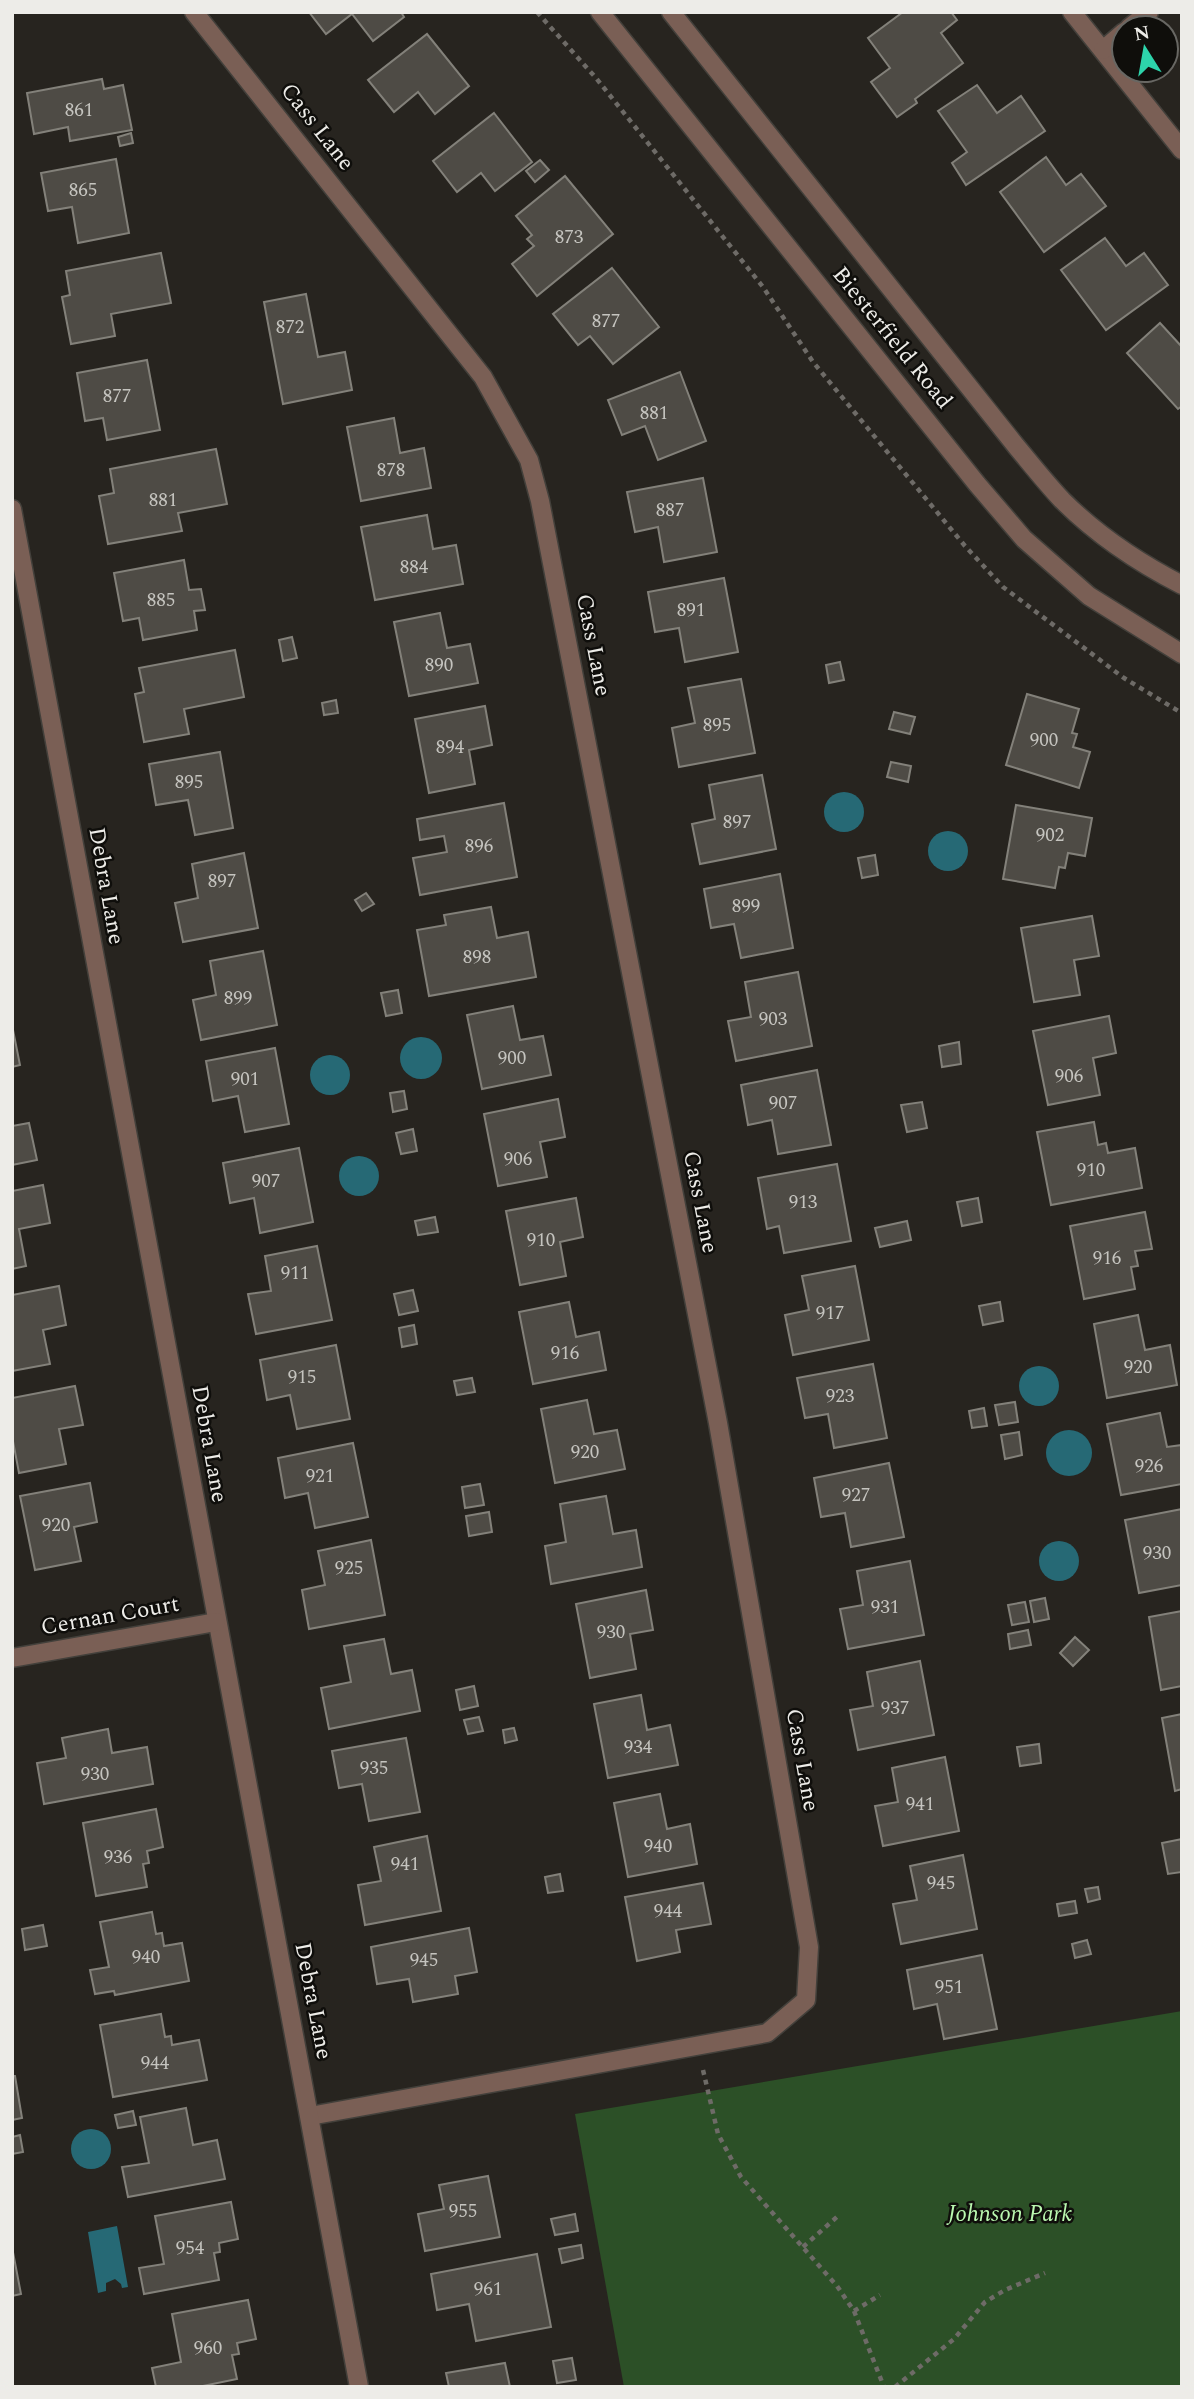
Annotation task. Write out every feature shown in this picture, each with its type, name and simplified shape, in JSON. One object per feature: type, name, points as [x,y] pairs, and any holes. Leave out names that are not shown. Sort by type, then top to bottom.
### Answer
[{"type":"street","name":"Cass Lane","points":[[194,12],[484,377],[529,460],[540,501],[718,1423],[810,1947],[806,2000],[768,2033],[310,2116]]},
{"type":"street","name":"Biesterfield Road","points":[[600,12],[1024,539],[1089,596],[1182,654]]},
{"type":"street","name":"Biesterfield Road","points":[[671,12],[1007,435],[1063,500],[1110,541],[1182,585]]},
{"type":"street","points":[[1072,12],[1182,150]]},
{"type":"street","points":[[1102,50],[1110,43]]},
{"type":"street","name":"Debra Lane","points":[[12,509],[359,2387]]},
{"type":"street","name":"Cernan Court","points":[[12,1658],[216,1622]]},
{"type":"path","points":[[537,12],[596,78],[763,287],[813,362],[965,546],[1003,587],[1124,678],[1180,712]]},
{"type":"path","points":[[708,2092],[718,2134],[741,2177],[837,2286],[854,2311],[884,2387]]},
{"type":"path","points":[[803,2247],[838,2216]]},
{"type":"path","points":[[895,2387],[954,2339],[985,2302],[1005,2290],[1045,2273]]},
{"type":"path","points":[[854,2311],[880,2295]]},
{"type":"green space","name":"Johnson Park","points":[[1182,2011],[1182,2387],[624,2387],[575,2114]]},
{"type":"water","points":[[844,792],[852,793],[858,798],[863,804],[863,820],[858,826],[852,831],[844,832],[836,831],[830,826],[825,820],[824,812],[825,804],[830,798],[836,793]]},
{"type":"water","points":[[948,831],[956,832],[962,837],[967,843],[967,859],[962,865],[956,870],[948,871],[940,870],[934,865],[929,859],[928,851],[929,843],[934,837],[940,832]]},
{"type":"water","points":[[421,1037],[436,1043],[442,1058],[436,1073],[421,1079],[406,1073],[400,1058],[406,1043]]},
{"type":"water","points":[[330,1055],[344,1061],[350,1075],[344,1089],[330,1095],[316,1089],[310,1075],[316,1061]]},
{"type":"water","points":[[359,1156],[367,1157],[373,1162],[378,1168],[378,1184],[373,1190],[367,1195],[359,1196],[351,1195],[345,1190],[340,1184],[339,1176],[340,1168],[345,1162],[351,1157]]},
{"type":"water","points":[[1039,1366],[1053,1372],[1059,1386],[1053,1400],[1039,1406],[1025,1400],[1019,1386],[1025,1372]]},
{"type":"water","points":[[1069,1430],[1085,1437],[1092,1453],[1085,1469],[1069,1476],[1053,1469],[1046,1453],[1053,1437]]},
{"type":"water","points":[[1059,1541],[1073,1547],[1079,1561],[1073,1575],[1059,1581],[1045,1575],[1039,1561],[1045,1547]]},
{"type":"water","points":[[91,2129],[99,2130],[105,2135],[110,2141],[110,2157],[105,2163],[99,2168],[91,2169],[83,2168],[77,2163],[72,2157],[71,2149],[72,2141],[77,2135],[83,2130]]},
{"type":"water","points":[[117,2226],[128,2287],[122,2288],[115,2279],[106,2283],[106,2291],[98,2293],[88,2232]]},
{"type":"building","points":[[309,12],[401,12],[404,17],[373,41],[352,14],[326,34]]},
{"type":"building","points":[[903,12],[951,12],[957,20],[941,33],[963,63],[915,99],[917,103],[897,117],[871,82],[890,68],[868,38]]},
{"type":"building","points":[[427,34],[469,86],[435,114],[418,92],[394,112],[368,80]]},
{"type":"building","points":[[102,79],[104,89],[123,85],[132,130],[70,141],[68,127],[34,134],[27,93]]},
{"type":"building","points":[[977,85],[997,113],[1021,96],[1045,131],[966,185],[952,163],[967,152],[938,111]]},
{"type":"building","points":[[494,113],[532,162],[495,191],[481,173],[457,192],[433,161]]},
{"type":"building","points":[[131,133],[133,143],[120,146],[118,137]]},
{"type":"building","points":[[1046,157],[1066,185],[1081,174],[1106,206],[1044,252],[1000,192]]},
{"type":"building","points":[[116,159],[129,233],[78,243],[72,207],[48,211],[41,173]]},
{"type":"building","points":[[540,160],[549,170],[535,182],[526,171]]},
{"type":"building","points":[[565,176],[613,234],[537,296],[512,264],[534,246],[527,239],[532,235],[516,216]]},
{"type":"building","points":[[1105,238],[1126,266],[1144,253],[1168,285],[1106,330],[1061,270]]},
{"type":"building","points":[[161,253],[171,303],[111,314],[115,336],[71,344],[62,297],[70,295],[66,271]]},
{"type":"building","points":[[612,268],[659,327],[613,364],[590,336],[578,345],[553,314]]},
{"type":"building","points":[[306,294],[318,357],[345,352],[352,390],[283,404],[264,302]]},
{"type":"building","points":[[1160,323],[1182,347],[1182,406],[1178,409],[1127,353]]},
{"type":"building","points":[[147,360],[160,430],[107,440],[103,418],[85,421],[77,373]]},
{"type":"building","points":[[680,372],[706,441],[658,460],[645,426],[622,435],[608,400]]},
{"type":"building","points":[[394,418],[400,453],[424,448],[431,488],[361,501],[347,427]]},
{"type":"building","points":[[216,449],[227,504],[178,513],[182,531],[108,544],[99,496],[114,493],[110,469]]},
{"type":"building","points":[[703,478],[717,552],[664,562],[658,527],[635,532],[627,492]]},
{"type":"building","points":[[427,515],[433,549],[456,545],[463,584],[375,600],[361,527]]},
{"type":"building","points":[[184,560],[189,590],[201,589],[205,610],[194,611],[197,630],[143,640],[139,618],[123,621],[114,573]]},
{"type":"building","points":[[724,578],[738,652],[685,662],[679,628],[655,632],[648,592]]},
{"type":"building","points":[[440,613],[447,648],[470,644],[478,683],[409,696],[394,622]]},
{"type":"building","points":[[292,637],[297,658],[283,661],[279,640]]},
{"type":"building","points":[[235,650],[244,697],[184,709],[189,734],[144,742],[135,694],[144,692],[139,668]]},
{"type":"building","points":[[840,662],[844,680],[829,683],[826,665]]},
{"type":"building","points":[[741,679],[755,753],[679,767],[672,728],[695,723],[688,688]]},
{"type":"building","points":[[1027,694],[1079,709],[1072,733],[1077,734],[1073,747],[1090,752],[1079,788],[1006,765]]},
{"type":"building","points":[[336,700],[338,713],[324,715],[322,703]]},
{"type":"building","points":[[485,706],[492,745],[469,750],[475,784],[429,793],[415,719]]},
{"type":"building","points":[[894,712],[915,717],[910,734],[889,729]]},
{"type":"building","points":[[220,752],[233,828],[195,835],[188,800],[156,805],[149,764]]},
{"type":"building","points":[[891,762],[911,766],[908,782],[887,777]]},
{"type":"building","points":[[762,775],[776,849],[700,864],[692,824],[715,819],[709,785]]},
{"type":"building","points":[[504,803],[517,877],[420,895],[413,858],[447,852],[444,836],[420,840],[417,819]]},
{"type":"building","points":[[1016,805],[1092,818],[1085,856],[1068,853],[1065,868],[1059,867],[1055,888],[1003,879]]},
{"type":"building","points":[[244,853],[258,928],[183,942],[175,903],[198,898],[192,864]]},
{"type":"building","points":[[875,855],[878,875],[862,878],[858,858]]},
{"type":"building","points":[[780,874],[793,948],[741,958],[734,924],[711,928],[704,889]]},
{"type":"building","points":[[366,893],[374,904],[362,911],[355,900]]},
{"type":"building","points":[[491,907],[497,938],[528,932],[536,977],[429,996],[417,930],[446,925],[444,915]]},
{"type":"building","points":[[1092,916],[1099,956],[1074,960],[1080,995],[1034,1002],[1021,928]]},
{"type":"building","points":[[263,951],[277,1025],[201,1040],[193,1000],[216,995],[210,961]]},
{"type":"building","points":[[798,972],[812,1046],[736,1061],[728,1021],[751,1017],[745,982]]},
{"type":"building","points":[[398,990],[402,1013],[386,1016],[381,993]]},
{"type":"building","points":[[513,1006],[520,1040],[543,1036],[551,1075],[482,1089],[467,1015]]},
{"type":"building","points":[[1109,1016],[1116,1053],[1093,1058],[1100,1095],[1048,1105],[1033,1031]]},
{"type":"building","points":[[12,1025],[20,1065],[12,1067]]},
{"type":"building","points":[[959,1042],[961,1064],[942,1067],[939,1046]]},
{"type":"building","points":[[275,1048],[289,1124],[245,1132],[238,1096],[213,1101],[206,1061]]},
{"type":"building","points":[[817,1070],[831,1145],[778,1154],[772,1120],[748,1125],[741,1085]]},
{"type":"building","points":[[404,1091],[407,1109],[393,1112],[390,1093]]},
{"type":"building","points":[[558,1099],[565,1137],[540,1142],[547,1177],[498,1186],[484,1114]]},
{"type":"building","points":[[922,1102],[927,1128],[907,1132],[901,1105]]},
{"type":"building","points":[[1094,1122],[1098,1145],[1106,1143],[1108,1153],[1135,1148],[1142,1188],[1051,1205],[1037,1132]]},
{"type":"building","points":[[29,1123],[37,1160],[12,1165],[12,1126]]},
{"type":"building","points":[[413,1129],[417,1151],[401,1154],[396,1133]]},
{"type":"building","points":[[299,1148],[313,1222],[260,1233],[254,1198],[230,1203],[223,1163]]},
{"type":"building","points":[[837,1164],[851,1241],[784,1253],[779,1226],[767,1229],[758,1178]]},
{"type":"building","points":[[43,1185],[50,1223],[19,1229],[26,1266],[12,1269],[12,1191]]},
{"type":"building","points":[[576,1198],[583,1237],[560,1242],[566,1276],[520,1285],[506,1211]]},
{"type":"building","points":[[978,1198],[982,1222],[962,1226],[957,1202]]},
{"type":"building","points":[[1145,1212],[1152,1249],[1135,1251],[1138,1266],[1131,1267],[1135,1289],[1084,1299],[1070,1226]]},
{"type":"building","points":[[435,1217],[438,1232],[418,1235],[415,1221]]},
{"type":"building","points":[[907,1221],[911,1240],[880,1247],[875,1228]]},
{"type":"building","points":[[317,1246],[332,1320],[256,1334],[248,1294],[271,1291],[265,1256]]},
{"type":"building","points":[[855,1266],[869,1340],[793,1355],[785,1315],[809,1310],[802,1276]]},
{"type":"building","points":[[59,1286],[66,1325],[43,1330],[50,1364],[12,1371],[12,1295]]},
{"type":"building","points":[[413,1290],[418,1311],[399,1315],[394,1294]]},
{"type":"building","points":[[569,1302],[576,1337],[599,1332],[606,1370],[533,1384],[519,1312]]},
{"type":"building","points":[[1000,1302],[1003,1321],[983,1325],[979,1306]]},
{"type":"building","points":[[1138,1315],[1145,1350],[1170,1345],[1177,1385],[1107,1398],[1094,1324]]},
{"type":"building","points":[[414,1325],[417,1344],[402,1347],[399,1328]]},
{"type":"building","points":[[336,1345],[350,1419],[297,1429],[290,1395],[267,1400],[260,1360]]},
{"type":"building","points":[[873,1364],[887,1438],[834,1448],[828,1414],[805,1418],[797,1378]]},
{"type":"building","points":[[472,1378],[475,1392],[457,1395],[454,1381]]},
{"type":"building","points":[[75,1386],[83,1425],[59,1429],[66,1464],[19,1473],[12,1436],[12,1398]]},
{"type":"building","points":[[587,1400],[594,1434],[617,1430],[625,1469],[555,1483],[541,1409]]},
{"type":"building","points":[[1015,1402],[1018,1422],[999,1425],[995,1405]]},
{"type":"building","points":[[984,1408],[987,1426],[972,1428],[969,1411]]},
{"type":"building","points":[[1160,1413],[1167,1447],[1182,1445],[1182,1484],[1121,1495],[1107,1424]]},
{"type":"building","points":[[1019,1432],[1022,1455],[1005,1459],[1001,1435]]},
{"type":"building","points":[[353,1443],[368,1517],[315,1528],[308,1493],[285,1498],[278,1458]]},
{"type":"building","points":[[889,1463],[904,1537],[851,1547],[845,1513],[821,1517],[814,1478]]},
{"type":"building","points":[[90,1483],[97,1522],[74,1527],[81,1561],[35,1570],[20,1496]]},
{"type":"building","points":[[480,1484],[484,1505],[465,1508],[462,1487]]},
{"type":"building","points":[[606,1496],[613,1534],[636,1530],[642,1567],[551,1584],[545,1546],[566,1542],[560,1504]]},
{"type":"building","points":[[1182,1509],[1182,1585],[1139,1593],[1125,1520]]},
{"type":"building","points":[[489,1512],[492,1532],[469,1536],[466,1516]]},
{"type":"building","points":[[371,1540],[385,1615],[309,1629],[302,1590],[325,1585],[318,1551]]},
{"type":"building","points":[[910,1561],[924,1635],[848,1649],[840,1609],[863,1605],[857,1571]]},
{"type":"building","points":[[646,1590],[653,1630],[630,1634],[636,1669],[590,1678],[576,1604]]},
{"type":"building","points":[[1045,1598],[1049,1619],[1034,1622],[1030,1601]]},
{"type":"building","points":[[1025,1602],[1029,1622],[1012,1625],[1008,1605]]},
{"type":"building","points":[[1182,1611],[1182,1686],[1161,1690],[1149,1617]]},
{"type":"building","points":[[1028,1630],[1031,1645],[1010,1649],[1008,1634]]},
{"type":"building","points":[[1075,1637],[1089,1650],[1073,1666],[1060,1653]]},
{"type":"building","points":[[384,1639],[391,1674],[412,1670],[420,1711],[329,1729],[321,1688],[351,1682],[344,1646]]},
{"type":"building","points":[[920,1661],[934,1735],[858,1750],[850,1710],[873,1706],[867,1672]]},
{"type":"building","points":[[474,1686],[478,1706],[460,1710],[456,1690]]},
{"type":"building","points":[[641,1695],[647,1730],[670,1725],[678,1765],[608,1778],[594,1704]]},
{"type":"building","points":[[1182,1714],[1182,1789],[1175,1791],[1162,1718]]},
{"type":"building","points":[[479,1717],[483,1731],[468,1734],[464,1720]]},
{"type":"building","points":[[514,1728],[517,1740],[505,1743],[503,1730]]},
{"type":"building","points":[[108,1729],[112,1753],[147,1747],[153,1784],[44,1804],[37,1763],[66,1758],[62,1738]]},
{"type":"building","points":[[406,1738],[420,1812],[369,1821],[362,1784],[339,1788],[332,1751]]},
{"type":"building","points":[[1039,1744],[1041,1763],[1020,1766],[1017,1747]]},
{"type":"building","points":[[945,1757],[959,1831],[883,1846],[875,1806],[898,1802],[892,1768]]},
{"type":"building","points":[[660,1794],[667,1829],[690,1824],[697,1864],[628,1877],[614,1803]]},
{"type":"building","points":[[156,1809],[163,1847],[147,1851],[149,1863],[143,1864],[147,1887],[96,1896],[83,1823]]},
{"type":"building","points":[[427,1836],[441,1911],[365,1925],[358,1885],[381,1881],[374,1847]]},
{"type":"building","points":[[1182,1839],[1182,1872],[1168,1874],[1162,1843]]},
{"type":"building","points":[[963,1855],[977,1929],[901,1944],[893,1904],[917,1900],[910,1866]]},
{"type":"building","points":[[560,1874],[563,1891],[548,1893],[545,1877]]},
{"type":"building","points":[[703,1883],[711,1924],[676,1930],[680,1952],[637,1961],[625,1897]]},
{"type":"building","points":[[1098,1887],[1100,1899],[1088,1902],[1085,1889]]},
{"type":"building","points":[[1075,1901],[1077,1913],[1059,1916],[1057,1904]]},
{"type":"building","points":[[152,1912],[156,1934],[162,1933],[164,1946],[182,1943],[189,1981],[115,1995],[114,1991],[95,1994],[90,1970],[109,1967],[100,1922]]},
{"type":"building","points":[[43,1925],[47,1946],[25,1950],[22,1929]]},
{"type":"building","points":[[469,1928],[477,1972],[455,1976],[458,1994],[413,2002],[409,1979],[377,1984],[371,1947]]},
{"type":"building","points":[[1087,1940],[1091,1954],[1075,1958],[1072,1944]]},
{"type":"building","points":[[982,1955],[997,2029],[944,2039],[937,2004],[914,2009],[907,1970]]},
{"type":"building","points":[[161,2014],[165,2037],[171,2036],[172,2045],[199,2040],[207,2080],[113,2097],[100,2025]]},
{"type":"building","points":[[12,2076],[15,2076],[22,2118],[12,2120]]},
{"type":"building","points":[[186,2108],[193,2145],[217,2140],[225,2179],[128,2197],[122,2167],[149,2163],[140,2117]]},
{"type":"building","points":[[133,2111],[136,2125],[118,2128],[115,2115]]},
{"type":"building","points":[[20,2135],[23,2152],[12,2154],[12,2137]]},
{"type":"building","points":[[488,2176],[500,2237],[425,2251],[418,2214],[444,2209],[439,2185]]},
{"type":"building","points":[[231,2202],[238,2239],[219,2243],[220,2252],[214,2253],[219,2280],[144,2294],[139,2268],[164,2264],[155,2216]]},
{"type":"building","points":[[575,2214],[578,2231],[555,2235],[551,2219]]},
{"type":"building","points":[[581,2245],[583,2258],[562,2263],[559,2249]]},
{"type":"building","points":[[12,2247],[21,2294],[12,2296]]},
{"type":"building","points":[[537,2254],[551,2327],[476,2341],[469,2304],[437,2310],[431,2274]]},
{"type":"building","points":[[248,2300],[256,2339],[237,2343],[239,2354],[232,2355],[237,2379],[198,2387],[156,2387],[152,2368],[181,2362],[172,2314]]},
{"type":"building","points":[[572,2358],[576,2380],[557,2383],[553,2361]]},
{"type":"building","points":[[505,2363],[510,2387],[449,2387],[446,2373]]}]
